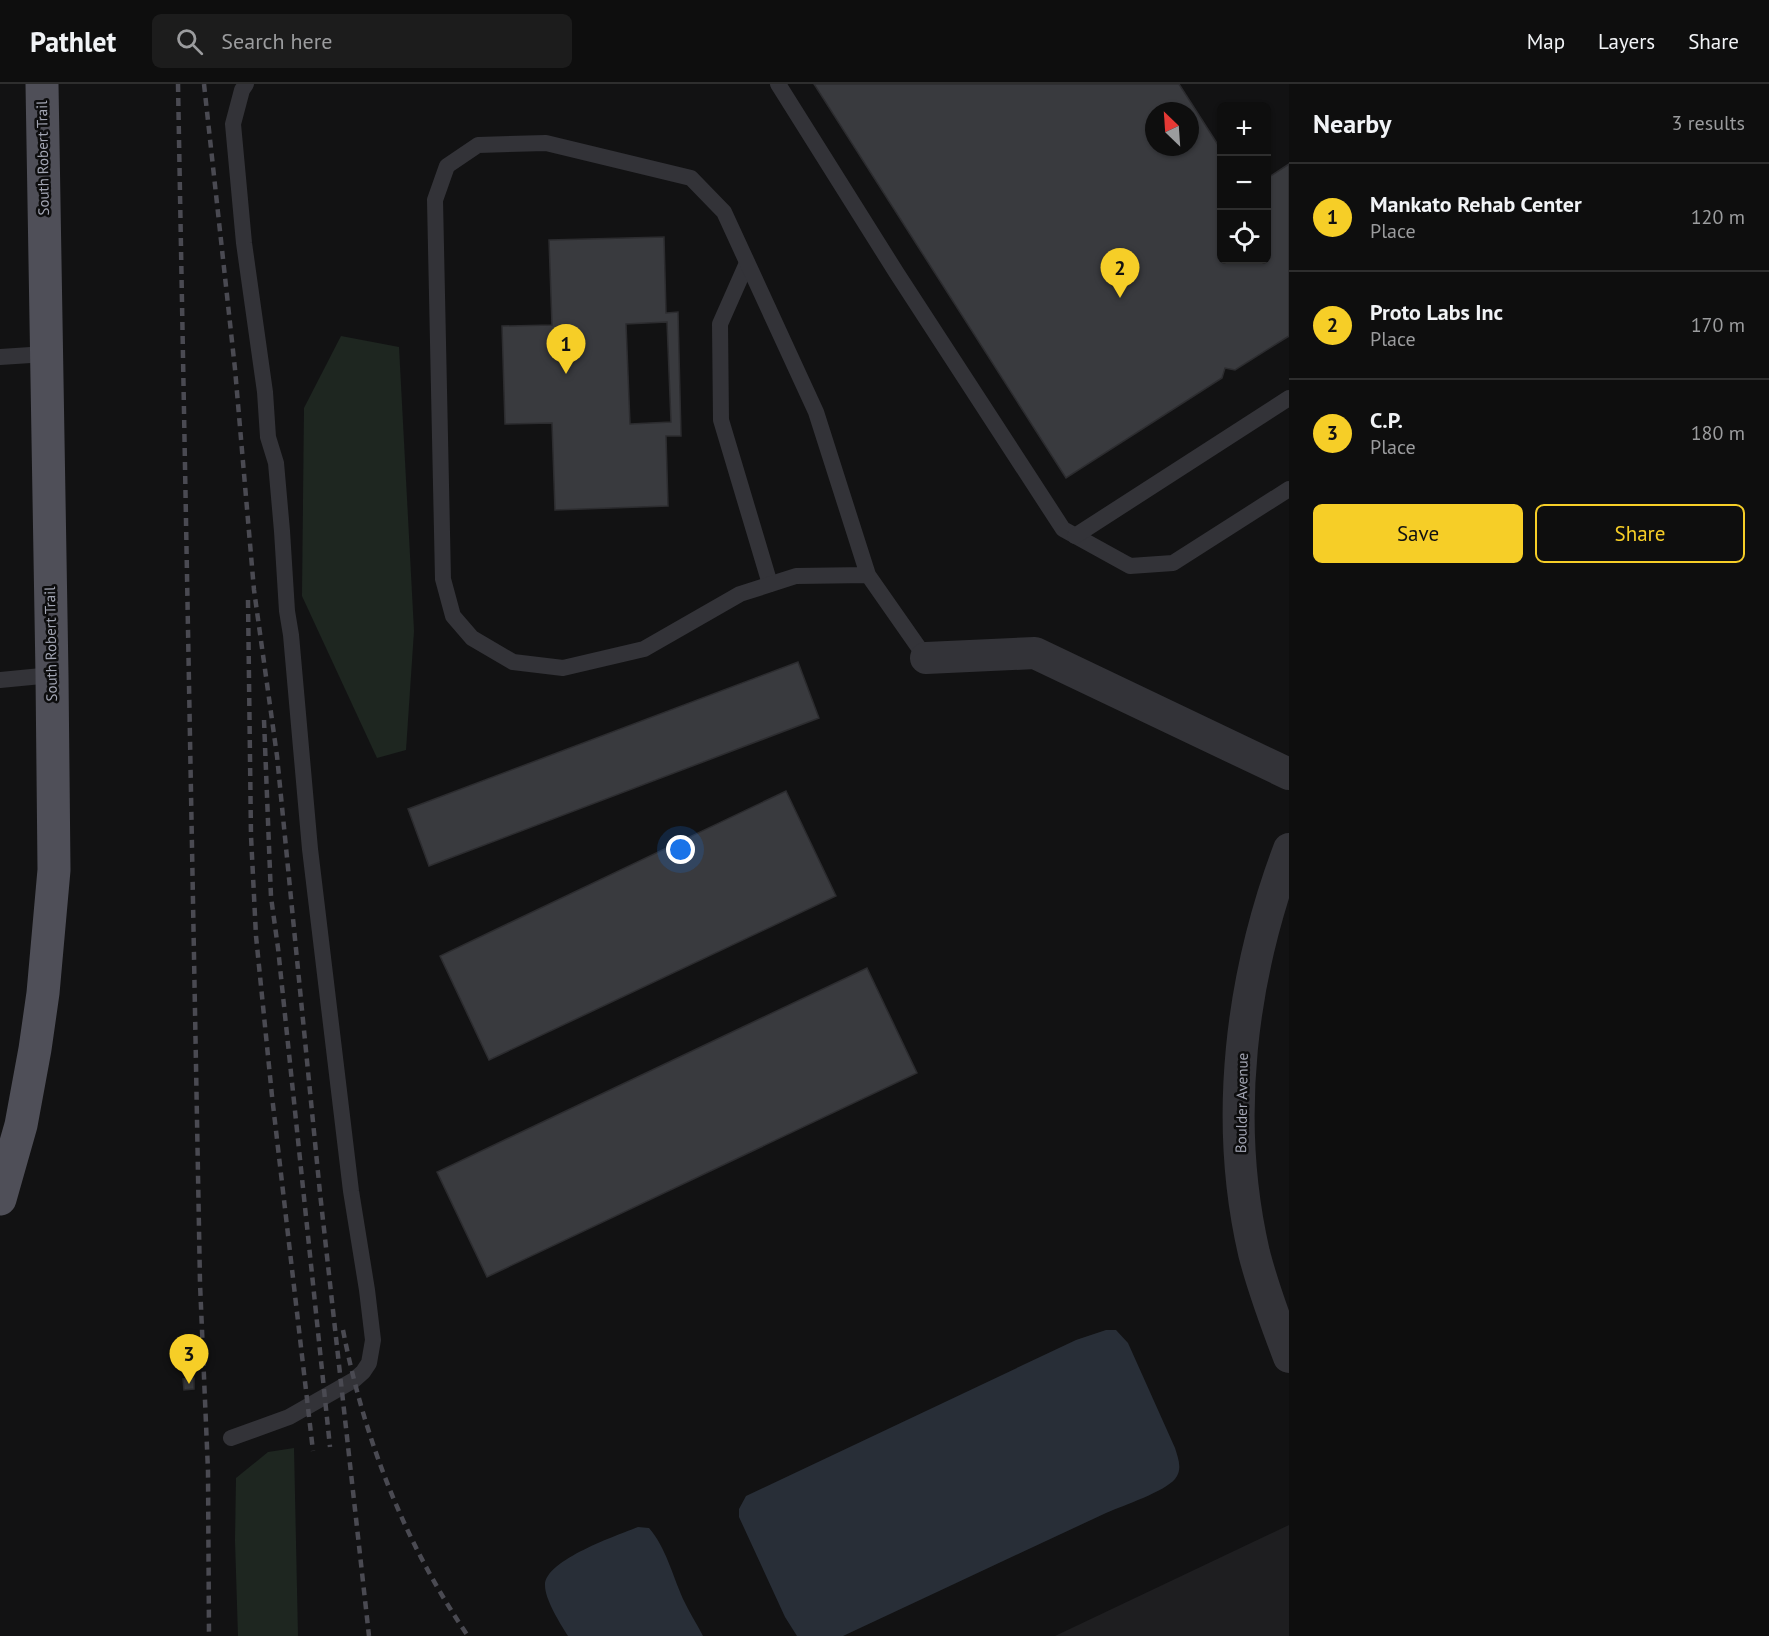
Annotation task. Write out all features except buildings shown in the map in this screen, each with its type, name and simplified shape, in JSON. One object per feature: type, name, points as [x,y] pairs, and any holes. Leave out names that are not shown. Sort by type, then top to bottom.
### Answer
[{"type":"main road","name":"South Robert Trail","points":[[0,1199],[21,1125],[35,1049],[48,948],[54,870],[42,84]]},
{"type":"street","points":[[926,658],[1035,653],[1289,774]]},
{"type":"street","name":"Boulder Avenue","points":[[1289,849],[1264,921],[1247,997],[1240,1083],[1239,1140],[1244,1194],[1254,1254],[1274,1319],[1289,1357]]},
{"type":"lane","points":[[231,1437],[289,1417],[354,1380],[369,1363],[373,1340],[351,1191],[310,849],[287,611],[276,463],[268,437],[265,392],[244,243],[233,124],[242,90],[246,84]]},
{"type":"lane","points":[[778,84],[896,272],[1063,529],[1130,566],[1173,563],[1289,489]]},
{"type":"lane","points":[[868,575],[796,576],[740,594],[644,649],[563,668],[513,662],[472,639],[453,616],[443,579],[435,200],[447,166],[478,145],[546,143],[691,178],[724,212],[816,412],[868,575],[926,658]]},
{"type":"lane","points":[[747,263],[720,324],[721,420],[770,584]]},
{"type":"lane","points":[[0,357],[46,354]]},
{"type":"lane","points":[[1076,536],[1289,398]]},
{"type":"lane","points":[[0,680],[52,675]]},
{"type":"shaded area","points":[[341,336],[399,347],[414,631],[406,750],[377,758],[302,596],[304,408]]},
{"type":"shaded area","points":[[1106,1330],[1116,1330],[1128,1343],[1175,1448],[1179,1467],[1175,1479],[1170,1484],[843,1636],[797,1636],[785,1617],[739,1517],[739,1509],[746,1496],[1076,1340]]},
{"type":"shaded area","points":[[294,1448],[298,1636],[238,1636],[236,1478],[268,1452]]},
{"type":"shaded area","points":[[1289,1525],[1289,1636],[1055,1636]]},
{"type":"shaded area","points":[[638,1527],[649,1528],[660,1544],[683,1599],[703,1636],[568,1636],[547,1597],[545,1585],[548,1576],[569,1558],[600,1542]]},
{"type":"railway","points":[[178,84],[200,1283],[208,1471],[209,1636]]},
{"type":"railway","points":[[204,84],[235,369],[254,590],[277,756],[320,1193],[369,1636]]},
{"type":"railway","points":[[248,600],[251,836],[256,936],[313,1451]]},
{"type":"railway","points":[[264,720],[271,897],[330,1447]]},
{"type":"railway","points":[[343,1330],[363,1411],[390,1489],[425,1565],[468,1636]]},
{"type":"place","name":"Proto Labs Inc","points":[[1120,298]]},
{"type":"place","name":"Mankato Rehab Center","points":[[566,374]]},
{"type":"place","name":"C.P.","points":[[189,1384]]}]
